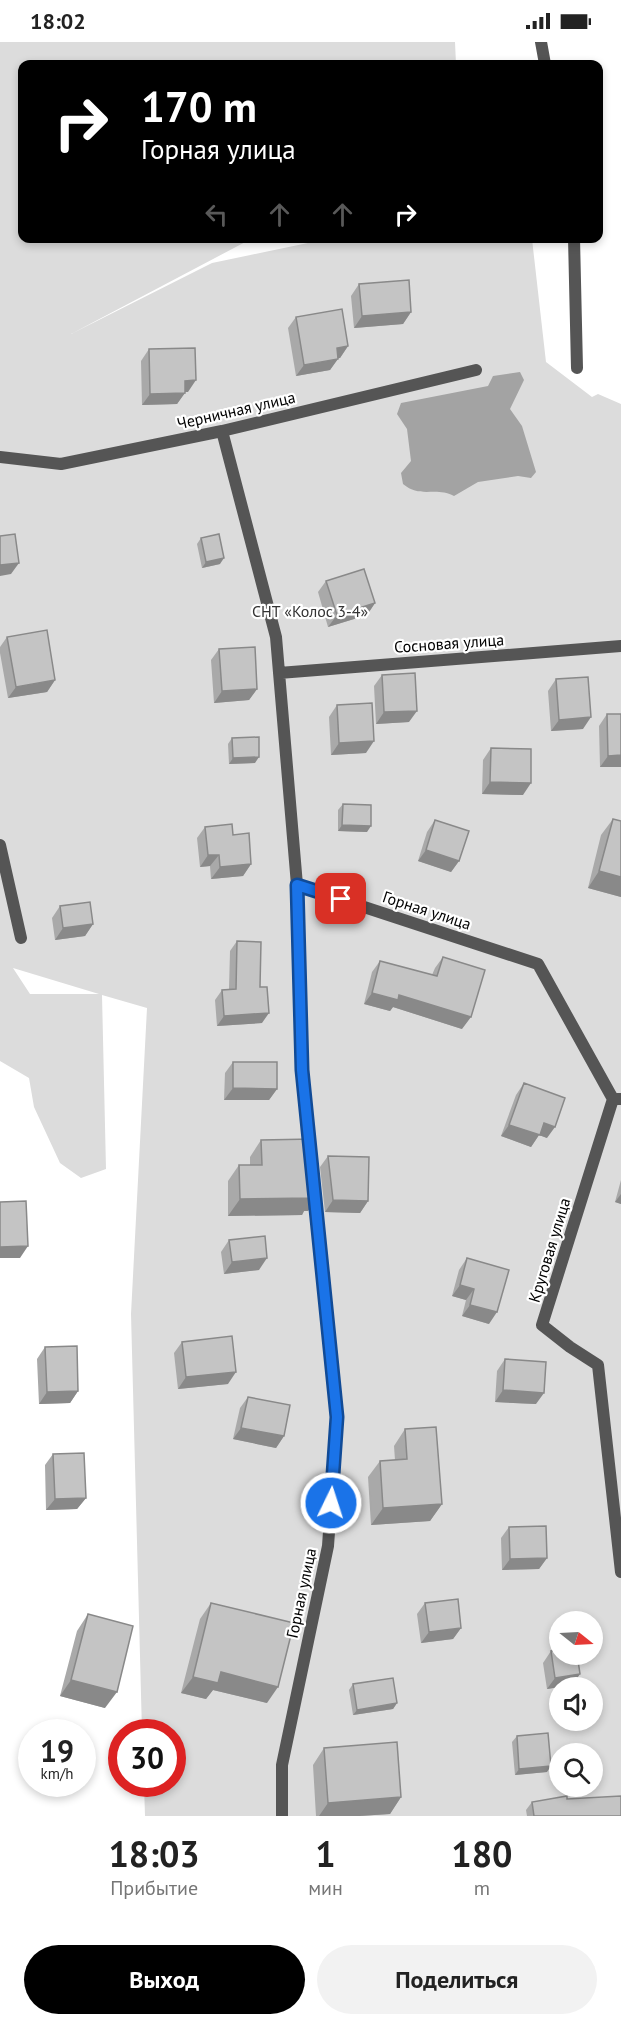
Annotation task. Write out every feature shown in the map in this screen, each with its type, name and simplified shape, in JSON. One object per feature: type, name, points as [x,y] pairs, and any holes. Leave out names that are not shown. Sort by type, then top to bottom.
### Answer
[{"type":"street","points":[[541,42],[544,60]]},
{"type":"street","points":[[574,243],[577,368]]},
{"type":"street","name":"Черничная улица","points":[[0,457],[61,464],[222,431],[476,370]]},
{"type":"street","points":[[222,431],[276,637],[297,885]]},
{"type":"street","name":"Сосновая улица","points":[[279,673],[621,646]]},
{"type":"street","points":[[0,845],[21,938]]},
{"type":"street","name":"Горная улица","points":[[282,1816],[282,1765],[328,1546],[337,1417],[302,1070],[297,885],[538,964],[617,1099]]},
{"type":"street","name":"Круговая улица","points":[[617,1099],[542,1325],[598,1365],[621,1572]]},
{"type":"green space","name":"СНТ «Колос 3-4»","points":[[0,42],[455,42],[456,60],[18,60],[18,243],[243,243],[71,334],[212,263],[308,243],[532,243],[546,362],[592,397],[598,394],[621,404],[621,1816],[145,1816],[144,1797],[186,1797],[186,1719],[142,1719],[131,1314],[147,1008],[102,995],[106,1169],[81,1178],[60,1163],[34,1107],[29,1078],[0,1061]],"holes":[[[13,968],[99,994],[30,994]]]},
{"type":"shaded area","points":[[520,372],[524,380],[510,409],[522,426],[536,472],[531,478],[518,476],[478,482],[454,496],[441,492],[416,491],[403,484],[401,473],[411,461],[407,429],[397,414],[401,403],[488,386],[493,376]]},
{"type":"building","points":[[409,280],[411,312],[362,316],[359,284]]},
{"type":"building","points":[[342,309],[348,346],[337,348],[338,359],[304,365],[296,317]]},
{"type":"building","points":[[195,348],[196,380],[185,381],[185,393],[150,394],[149,349]]},
{"type":"building","points":[[15,534],[19,563],[0,565],[0,536]]},
{"type":"building","points":[[219,534],[224,558],[206,562],[201,538]]},
{"type":"building","points":[[364,569],[375,603],[337,615],[326,581]]},
{"type":"building","points":[[47,630],[55,680],[16,687],[7,637]]},
{"type":"building","points":[[255,647],[257,689],[222,691],[219,649]]},
{"type":"building","points":[[415,673],[417,711],[384,712],[382,675]]},
{"type":"building","points":[[588,677],[591,717],[559,720],[556,679]]},
{"type":"building","points":[[372,703],[374,741],[339,743],[337,705]]},
{"type":"building","points":[[607,714],[621,714],[621,755],[608,756]]},
{"type":"building","points":[[259,737],[259,757],[233,758],[232,738]]},
{"type":"building","points":[[491,748],[531,749],[531,783],[490,782]]},
{"type":"building","points":[[343,804],[371,805],[371,826],[342,825]]},
{"type":"building","points":[[613,819],[621,821],[621,877],[599,871]]},
{"type":"building","points":[[435,820],[469,831],[459,861],[426,850]]},
{"type":"building","points":[[232,824],[233,835],[249,833],[251,864],[220,867],[219,855],[208,855],[205,827]]},
{"type":"building","points":[[90,902],[93,924],[63,928],[60,906]]},
{"type":"building","points":[[237,941],[261,942],[260,987],[267,987],[269,1013],[224,1016],[222,990],[236,989]]},
{"type":"building","points":[[443,957],[485,970],[471,1017],[399,995],[398,1000],[372,993],[380,961],[437,976]]},
{"type":"building","points":[[233,1062],[277,1062],[277,1089],[233,1088]]},
{"type":"building","points":[[524,1083],[565,1098],[555,1127],[544,1123],[540,1135],[509,1125]]},
{"type":"building","points":[[313,1139],[319,1195],[313,1195],[313,1198],[240,1199],[239,1165],[262,1165],[261,1140]]},
{"type":"building","points":[[328,1156],[369,1157],[368,1201],[333,1200]]},
{"type":"building","points":[[26,1201],[28,1246],[0,1247],[0,1202]]},
{"type":"building","points":[[265,1236],[267,1258],[232,1262],[229,1240]]},
{"type":"building","points":[[467,1258],[509,1270],[497,1312],[470,1305],[474,1289],[460,1285]]},
{"type":"building","points":[[232,1336],[236,1372],[186,1377],[182,1342]]},
{"type":"building","points":[[77,1346],[78,1391],[47,1392],[45,1347]]},
{"type":"building","points":[[505,1359],[546,1362],[544,1393],[503,1390]]},
{"type":"building","points":[[248,1397],[290,1405],[284,1436],[241,1428]]},
{"type":"building","points":[[436,1427],[442,1504],[383,1508],[380,1461],[407,1459],[405,1429]]},
{"type":"building","points":[[84,1453],[86,1498],[55,1499],[53,1454]]},
{"type":"building","points":[[546,1526],[547,1558],[510,1559],[509,1527]]},
{"type":"building","points":[[458,1599],[461,1628],[429,1632],[425,1603]]},
{"type":"building","points":[[211,1603],[294,1623],[278,1687],[221,1672],[218,1683],[193,1677]]},
{"type":"building","points":[[88,1614],[133,1626],[117,1692],[71,1680]]},
{"type":"building","points":[[553,1665],[579,1665],[580,1674],[555,1677]]},
{"type":"building","points":[[393,1678],[397,1703],[357,1710],[353,1684]]},
{"type":"building","points":[[548,1733],[549,1766],[519,1769],[517,1736]]},
{"type":"building","points":[[397,1742],[401,1797],[328,1803],[324,1748]]},
{"type":"building","points":[[621,1796],[621,1816],[534,1816],[532,1802],[561,1797],[567,1797],[567,1799]]},
{"type":"route","points":[[331,1503],[337,1417],[302,1070],[297,885],[341,899]]}]
